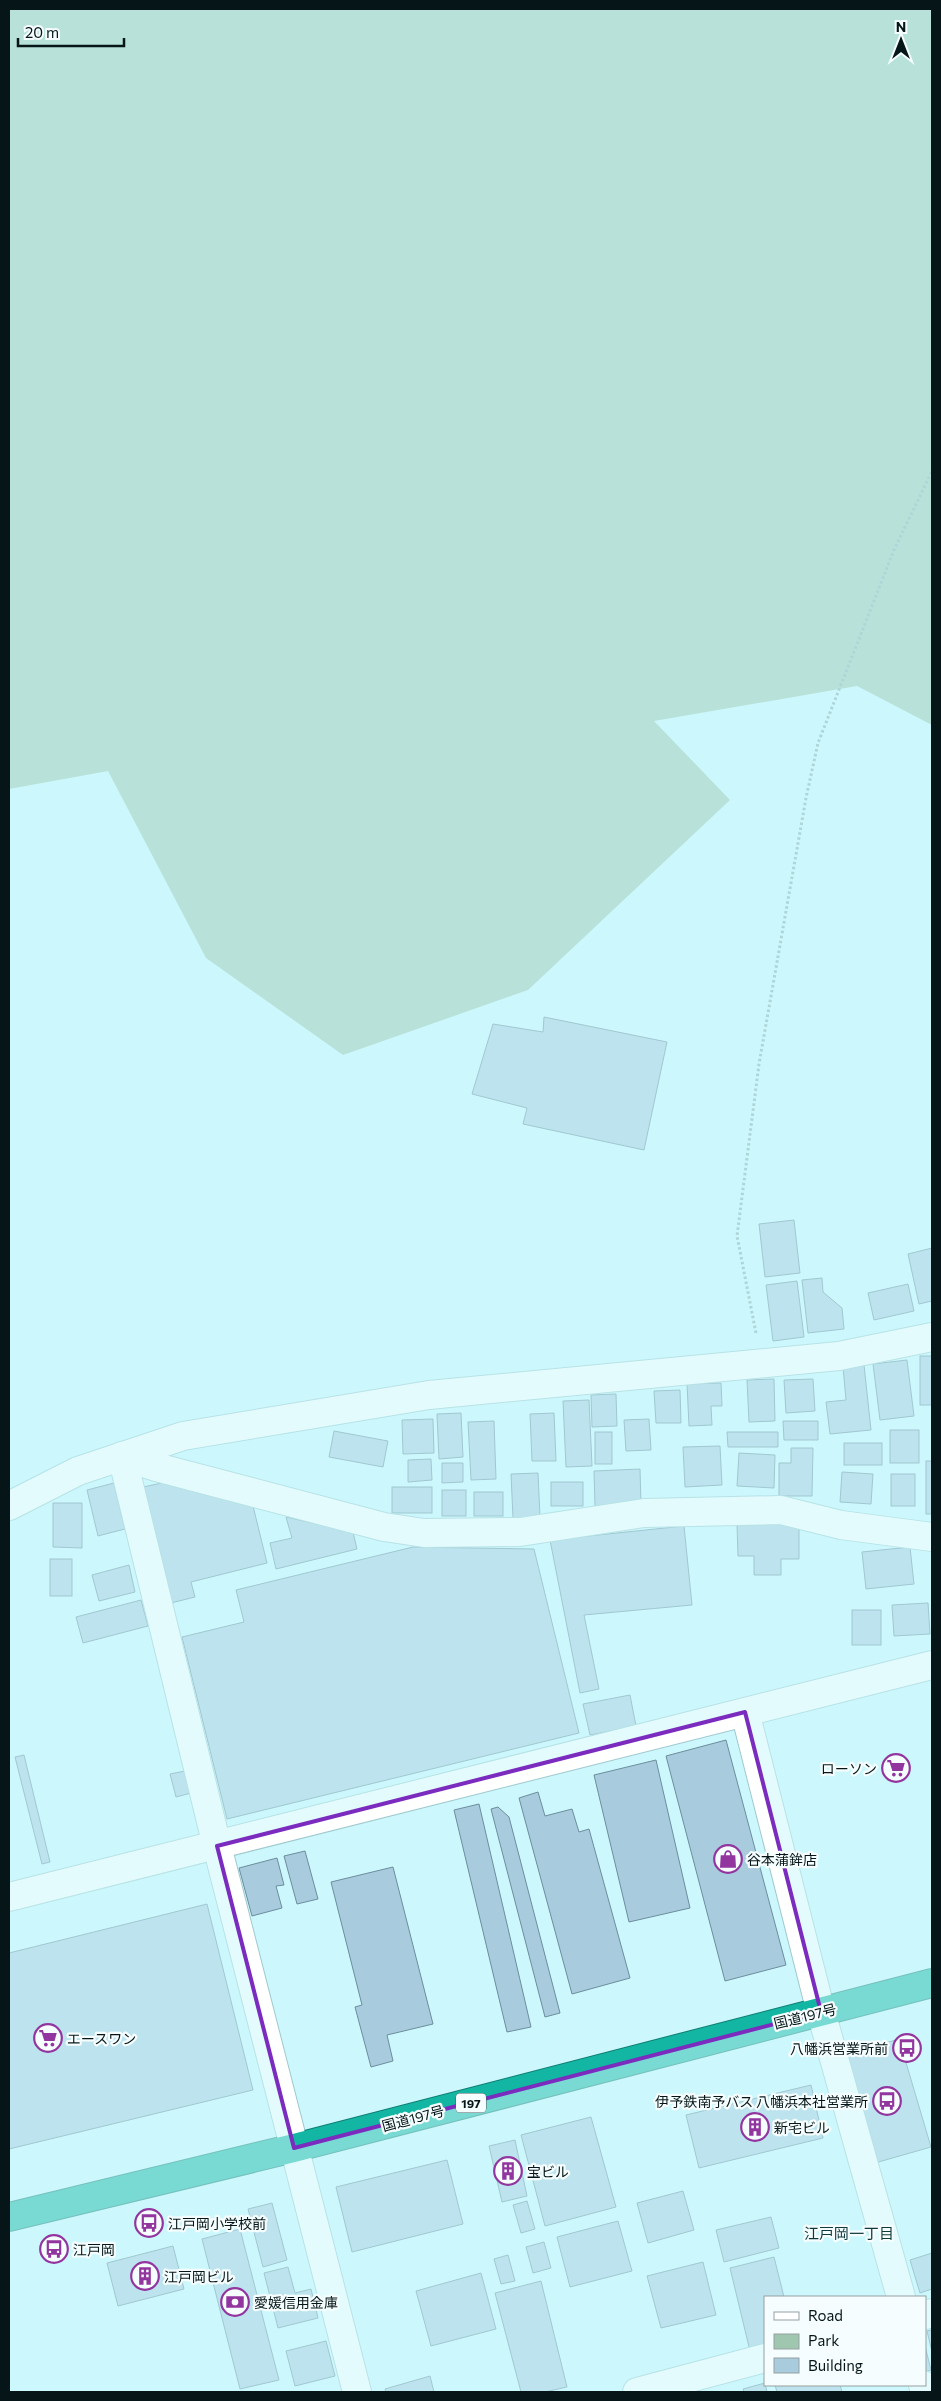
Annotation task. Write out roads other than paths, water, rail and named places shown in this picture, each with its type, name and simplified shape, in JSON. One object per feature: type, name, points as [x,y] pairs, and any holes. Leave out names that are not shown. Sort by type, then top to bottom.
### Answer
[{"type":"highway","name":"国道197号","points":[[9,2217],[294,2148],[932,1983]]},
{"type":"street","points":[[9,1506],[78,1471],[183,1436],[429,1395],[839,1356],[932,1337]]},
{"type":"street","points":[[122,1456],[384,1527],[424,1533],[520,1532],[644,1513],[781,1510],[841,1525],[932,1537]]},
{"type":"street","points":[[122,1456],[217,1846],[357,2392]]},
{"type":"street","points":[[9,1897],[932,1665]]},
{"type":"street","points":[[745,1712],[821,2012],[901,2296]]},
{"type":"street","points":[[637,2392],[764,2358]]},
{"type":"place","name":"ローソン","points":[[896,1768]]},
{"type":"place","name":"谷本蒲鉾店","points":[[728,1859]]},
{"type":"place","name":"エースワン","points":[[48,2038]]},
{"type":"place","name":"八幡浜営業所前","points":[[907,2048]]},
{"type":"place","name":"伊予鉄南予バス 八幡浜本社営業所","points":[[887,2101]]},
{"type":"place","name":"新宅ビル","points":[[755,2127]]},
{"type":"place","name":"宝ビル","points":[[508,2171]]},
{"type":"place","name":"江戸岡小学校前","points":[[149,2223]]},
{"type":"place","name":"江戸岡","points":[[54,2249]]},
{"type":"place","name":"江戸岡ビル","points":[[145,2276]]},
{"type":"place","name":"愛媛信用金庫","points":[[235,2302]]},
{"type":"district","name":"江戸岡一丁目","points":[[849,2233]]}]
